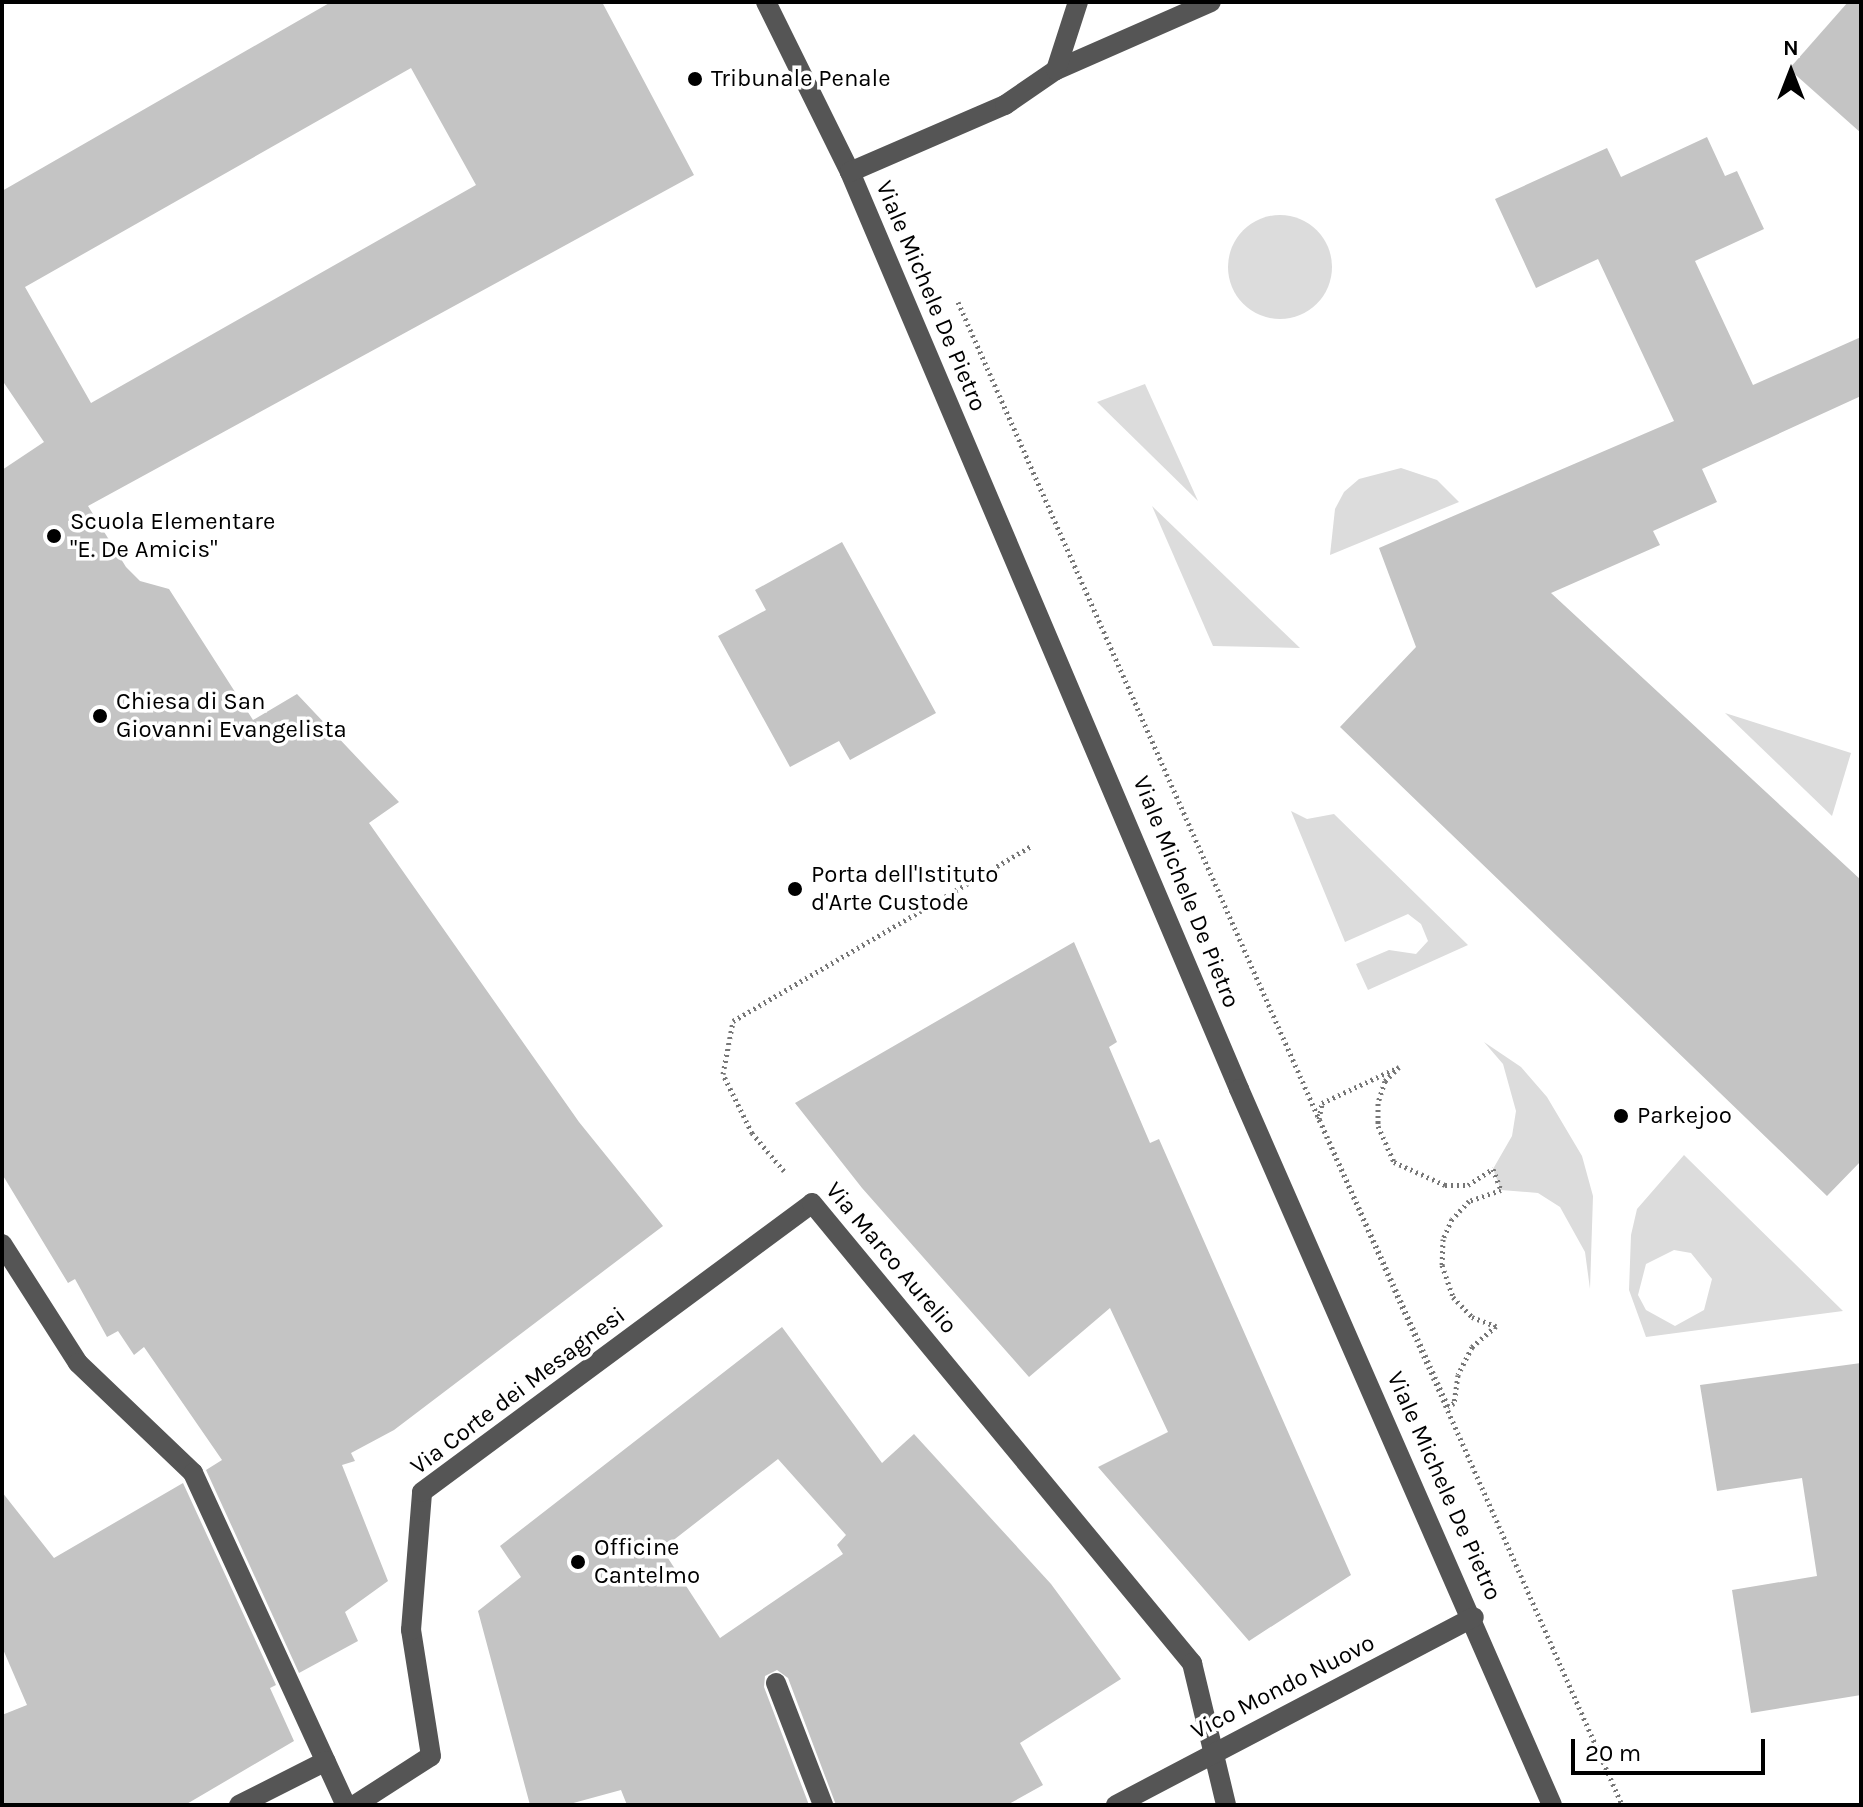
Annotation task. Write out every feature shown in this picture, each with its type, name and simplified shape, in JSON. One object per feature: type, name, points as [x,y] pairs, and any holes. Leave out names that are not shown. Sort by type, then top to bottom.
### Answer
[{"type":"street","name":"Viale Michele De Pietro","points":[[766,2],[850,172],[1239,1089],[1474,1617],[1552,1805]]},
{"type":"street","points":[[1056,70],[1078,2]]},
{"type":"street","points":[[850,172],[1005,105],[1056,70],[1211,2]]},
{"type":"street","name":"Via Marco Aurelio","points":[[812,1203],[1192,1663],[1226,1805]]},
{"type":"street","name":"Via Corte dei Mesagnesi","points":[[355,1805],[431,1756],[411,1630],[422,1492],[812,1203]]},
{"type":"street","points":[[2,1244],[78,1363],[193,1473],[346,1805]]},
{"type":"street","name":"Vico Mondo Nuovo","points":[[1116,1805],[1474,1617]]},
{"type":"street","points":[[776,1683],[823,1805]]},
{"type":"street","points":[[239,1805],[326,1761]]},
{"type":"path","points":[[956,297],[1622,1805]]},
{"type":"path","name":"Via Marco Aurelio","points":[[812,1203],[752,1133],[723,1074],[733,1021],[1031,846]]},
{"type":"path","points":[[1399,1067],[1385,1081],[1378,1103],[1378,1126],[1394,1162],[1445,1185],[1468,1185],[1493,1169],[1501,1190],[1469,1201],[1452,1219],[1443,1239],[1442,1265],[1453,1297],[1472,1317],[1496,1326],[1472,1347],[1458,1375],[1454,1403],[1448,1406],[1319,1119],[1322,1103],[1399,1067]]},
{"type":"shaded area","points":[[1280,215],[1300,219],[1323,238],[1332,267],[1328,287],[1309,310],[1280,319],[1260,315],[1237,296],[1228,267],[1232,247],[1251,224]]},
{"type":"shaded area","points":[[1145,384],[1198,501],[1097,402]]},
{"type":"shaded area","points":[[1401,468],[1437,480],[1459,502],[1330,555],[1335,509],[1344,492],[1359,479]]},
{"type":"shaded area","points":[[1152,506],[1300,648],[1213,646]]},
{"type":"shaded area","points":[[1725,713],[1851,753],[1832,816]]},
{"type":"shaded area","points":[[1291,811],[1307,819],[1334,814],[1468,945],[1368,990],[1356,964],[1389,950],[1416,954],[1428,941],[1421,924],[1408,914],[1345,942]]},
{"type":"shaded area","points":[[1484,1042],[1521,1067],[1547,1097],[1582,1156],[1593,1196],[1590,1289],[1585,1252],[1560,1207],[1538,1193],[1501,1190],[1493,1169],[1512,1136],[1516,1111],[1503,1064]]},
{"type":"shaded area","points":[[1684,1155],[1843,1311],[1646,1337],[1629,1290],[1631,1235],[1637,1209]],"holes":[[[1674,1250],[1691,1253],[1712,1279],[1704,1310],[1675,1326],[1646,1310],[1638,1295],[1646,1264]]]},
{"type":"building","points":[[331,2],[602,2],[694,175],[88,506],[126,567],[140,581],[169,589],[253,720],[297,694],[399,802],[369,823],[579,1122],[663,1226],[394,1430],[351,1453],[355,1461],[342,1465],[388,1581],[345,1612],[358,1641],[299,1673],[206,1470],[222,1460],[144,1347],[134,1355],[118,1331],[107,1337],[75,1279],[68,1283],[2,1174],[2,470],[44,442],[2,380],[2,191]],"holes":[[[411,68],[476,185],[91,403],[25,287]]]},
{"type":"building","points":[[1848,2],[1861,2],[1861,133],[1789,69]]},
{"type":"building","points":[[1707,137],[1725,176],[1737,171],[1764,229],[1695,261],[1753,385],[1861,337],[1861,396],[1702,469],[1717,502],[1653,531],[1660,545],[1551,593],[1861,880],[1861,1161],[1827,1196],[1340,727],[1416,647],[1379,548],[1674,421],[1598,259],[1536,288],[1495,199],[1607,148],[1621,177]]},
{"type":"building","points":[[842,542],[936,713],[850,760],[839,741],[790,767],[718,636],[766,610],[755,590]]},
{"type":"building","points":[[1074,942],[1117,1042],[1109,1047],[1150,1143],[1159,1139],[1351,1575],[1249,1641],[1098,1467],[1168,1432],[1110,1308],[1029,1377],[862,1188],[795,1103]]},
{"type":"building","points":[[782,1327],[882,1463],[914,1434],[1051,1584],[1121,1679],[1020,1743],[1043,1785],[1007,1805],[836,1805],[788,1678],[777,1670],[765,1676],[764,1687],[809,1805],[627,1805],[621,1790],[566,1805],[530,1805],[478,1611],[521,1577],[500,1546]],"holes":[[[778,1459],[846,1535],[837,1545],[843,1554],[720,1638],[662,1549]]]},
{"type":"building","points":[[1861,1363],[1861,1695],[1751,1713],[1732,1590],[1817,1576],[1802,1478],[1717,1491],[1700,1385]]},
{"type":"building","points":[[183,1483],[276,1685],[270,1688],[294,1741],[185,1805],[2,1805],[2,1715],[27,1705],[2,1647],[2,1492],[54,1558]]},
{"type":"place","name":"Tribunale Penale","points":[[695,79]]},
{"type":"place","name":"Scuola Elementare \"E. De Amicis\"","points":[[54,536]]},
{"type":"place","name":"Chiesa di San Giovanni Evangelista","points":[[100,716]]},
{"type":"place","name":"Porta dell'Istituto d'Arte Custode","points":[[795,889]]},
{"type":"place","name":"Parkejoo","points":[[1621,1116]]},
{"type":"place","name":"Officine Cantelmo","points":[[578,1562]]}]
